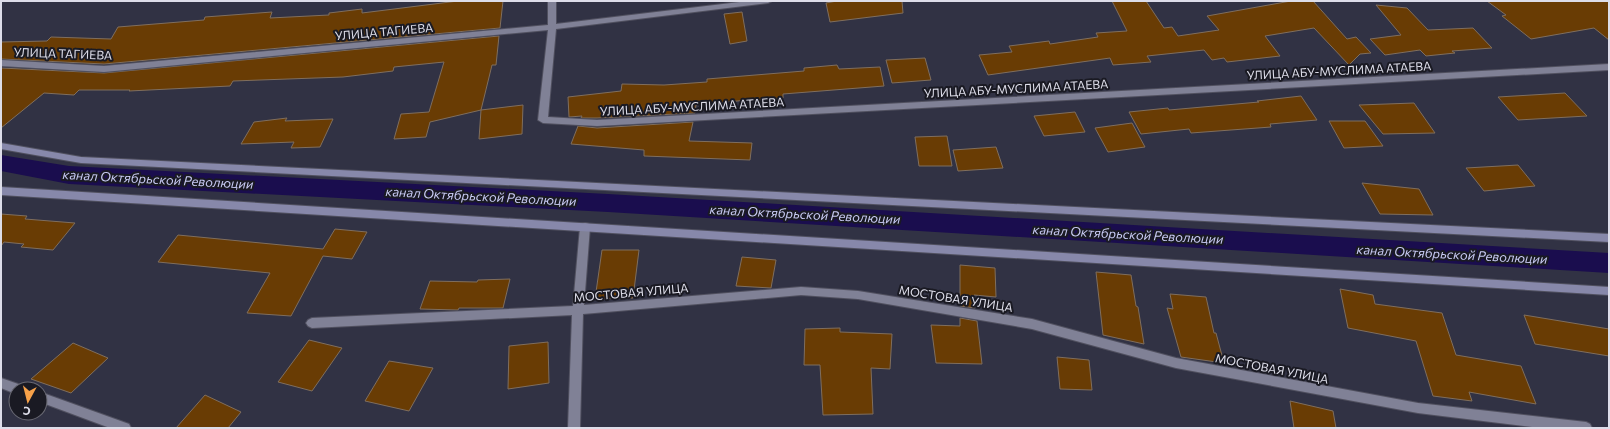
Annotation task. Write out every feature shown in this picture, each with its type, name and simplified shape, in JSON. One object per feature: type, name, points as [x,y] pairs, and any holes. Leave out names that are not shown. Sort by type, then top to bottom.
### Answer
[{"type":"main road","points":[[1,146],[81,160],[1609,238]]},
{"type":"main road","points":[[1,191],[1609,291]]},
{"type":"street","name":"УЛИЦА АБУ-МУСЛИМА АТАЕВА","points":[[552,1],[552,27],[543,120],[597,123],[1609,67]]},
{"type":"street","name":"УЛИЦА ТАГИЕВА","points":[[1,63],[104,69],[552,27],[768,1]]},
{"type":"street","points":[[574,428],[578,310],[585,227]]},
{"type":"street","name":"МОСТОВАЯ УЛИЦА","points":[[312,323],[578,310],[801,291],[858,295],[1032,324],[1176,363],[1418,408],[1586,428]]},
{"type":"street","points":[[48,400],[125,428]]},
{"type":"building","points":[[458,1],[503,1],[500,28],[104,64],[1,59],[1,42],[47,41],[51,37],[111,39],[118,27],[204,20],[205,17],[272,12],[270,18],[329,15],[329,13],[362,9],[362,13]]},
{"type":"building","points":[[837,1],[902,1],[903,13],[830,22],[826,3]]},
{"type":"building","points":[[1112,1],[1146,1],[1164,28],[1172,27],[1178,36],[1219,30],[1207,16],[1291,1],[1313,1],[1347,39],[1356,37],[1371,53],[1360,54],[1349,65],[1314,28],[1265,36],[1280,56],[1227,62],[1224,58],[1212,60],[1204,50],[1147,56],[1151,62],[1113,65],[1110,58],[988,75],[979,55],[1012,52],[1009,46],[1049,41],[1050,44],[1098,37],[1096,33],[1127,31]]},
{"type":"building","points":[[1487,1],[1609,1],[1609,40],[1594,28],[1531,39],[1502,16],[1506,15]]},
{"type":"building","points":[[1376,5],[1407,8],[1428,30],[1473,28],[1492,48],[1452,51],[1455,53],[1426,56],[1420,50],[1385,55],[1370,39],[1401,35]]},
{"type":"building","points":[[742,12],[747,41],[730,44],[724,14]]},
{"type":"building","points":[[499,36],[496,65],[492,65],[481,110],[430,122],[426,137],[394,139],[401,114],[429,112],[444,62],[394,67],[393,71],[343,77],[233,81],[230,86],[129,91],[130,90],[79,90],[74,95],[44,93],[1,128],[1,68],[104,73]]},
{"type":"building","points":[[925,58],[931,80],[892,83],[886,60]]},
{"type":"building","points":[[837,65],[839,69],[880,67],[884,86],[783,94],[783,98],[696,105],[695,113],[597,118],[581,118],[582,116],[569,117],[568,97],[621,91],[622,84],[664,85],[707,82],[707,79],[804,71],[804,68]]},
{"type":"building","points":[[1565,93],[1587,116],[1518,120],[1498,97]]},
{"type":"building","points":[[1301,96],[1317,120],[1270,124],[1271,127],[1191,133],[1189,129],[1141,134],[1129,112],[1259,102],[1257,101]]},
{"type":"building","points":[[1414,103],[1435,133],[1383,134],[1359,105]]},
{"type":"building","points":[[523,105],[522,134],[479,139],[481,110]]},
{"type":"building","points":[[1075,112],[1085,132],[1044,136],[1034,116]]},
{"type":"building","points":[[287,118],[285,121],[333,119],[320,147],[291,148],[294,142],[241,144],[254,122]]},
{"type":"building","points":[[1329,121],[1365,121],[1383,146],[1344,148]]},
{"type":"building","points":[[693,122],[689,141],[752,143],[750,160],[644,156],[644,150],[571,144],[578,126],[597,128]]},
{"type":"building","points":[[1132,123],[1145,147],[1108,152],[1095,128]]},
{"type":"building","points":[[947,136],[952,166],[919,166],[915,137]]},
{"type":"building","points":[[996,147],[1003,168],[958,171],[953,150]]},
{"type":"building","points":[[1518,165],[1535,186],[1484,191],[1466,168]]},
{"type":"building","points":[[1362,183],[1419,189],[1433,215],[1380,214]]},
{"type":"building","points":[[1,214],[27,216],[25,219],[75,223],[53,250],[21,247],[24,244],[4,242],[1,246]]},
{"type":"building","points":[[335,229],[367,232],[352,259],[323,256],[291,316],[247,313],[270,273],[158,262],[178,235],[323,249]]},
{"type":"building","points":[[602,250],[639,250],[633,298],[595,299]]},
{"type":"building","points":[[742,257],[776,260],[771,288],[736,286]]},
{"type":"building","points":[[960,265],[995,268],[996,297],[974,295],[975,308],[960,306]]},
{"type":"building","points":[[1096,272],[1131,275],[1144,344],[1103,335]]},
{"type":"building","points":[[510,279],[503,308],[459,308],[458,310],[420,309],[430,281],[477,282],[478,280]]},
{"type":"building","points":[[1340,289],[1373,295],[1375,304],[1442,313],[1456,355],[1521,366],[1536,404],[1469,392],[1472,401],[1433,396],[1416,341],[1348,328]]},
{"type":"building","points":[[1170,294],[1206,297],[1214,333],[1216,333],[1224,363],[1181,357],[1167,308],[1173,309]]},
{"type":"building","points":[[1524,315],[1609,329],[1609,356],[1535,344]]},
{"type":"building","points":[[960,318],[977,321],[982,364],[936,363],[931,325],[960,326]]},
{"type":"building","points":[[840,328],[840,332],[892,334],[890,369],[871,368],[873,414],[823,415],[820,365],[804,365],[805,329]]},
{"type":"building","points":[[309,340],[342,348],[312,391],[278,382]]},
{"type":"building","points":[[548,342],[549,383],[508,389],[509,346]]},
{"type":"building","points":[[73,343],[108,358],[71,393],[48,385],[48,381],[37,381],[31,379]]},
{"type":"building","points":[[1057,357],[1089,360],[1092,390],[1060,389]]},
{"type":"building","points":[[389,361],[433,368],[409,411],[365,401]]},
{"type":"building","points":[[205,395],[241,412],[228,428],[176,428]]},
{"type":"building","points":[[1290,401],[1333,411],[1336,428],[1294,428]]},
{"type":"waterway","name":"канал Октябрьской Революции","points":[[1,163],[69,175],[608,203],[1609,263]]}]
